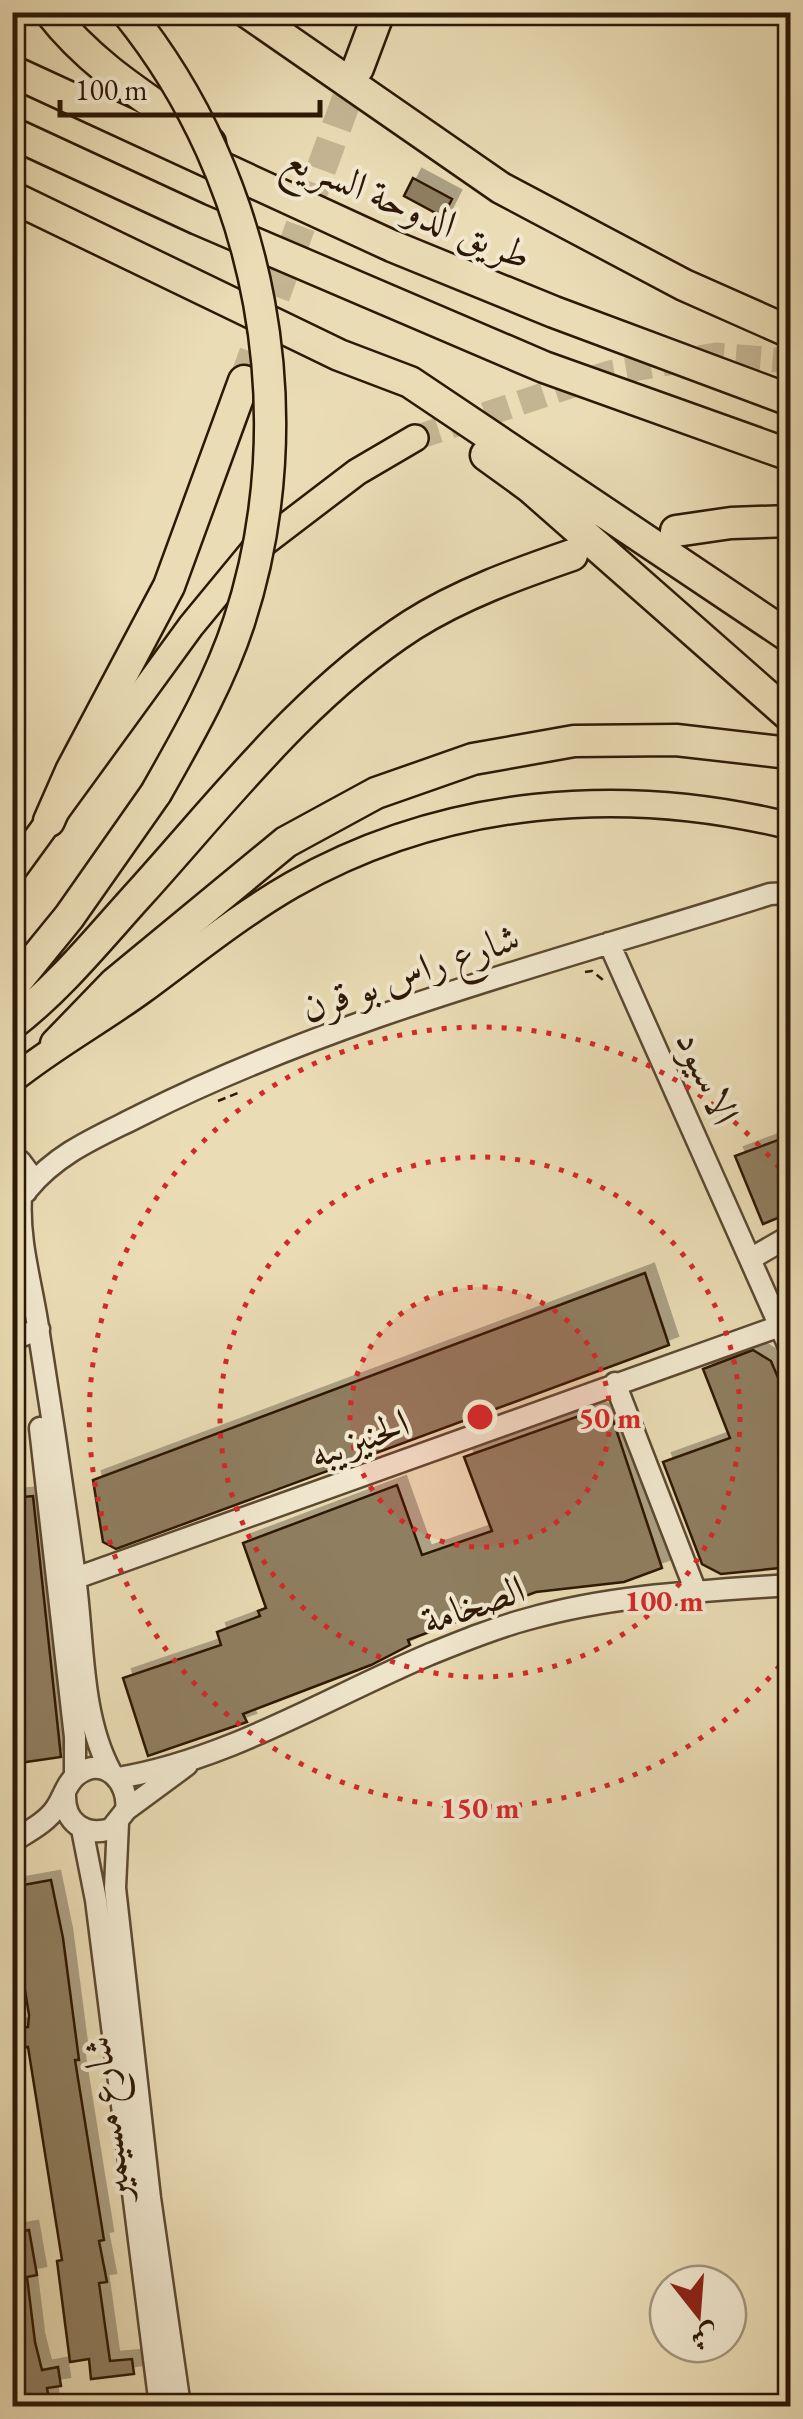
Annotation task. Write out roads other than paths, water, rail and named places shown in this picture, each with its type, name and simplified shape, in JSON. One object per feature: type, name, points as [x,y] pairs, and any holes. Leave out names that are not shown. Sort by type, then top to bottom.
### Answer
[{"type":"highway","points":[[50,12],[120,82],[290,200]]},
{"type":"highway","points":[[12,987],[69,917],[156,793],[216,680],[238,624],[262,536],[270,423],[262,314],[254,271],[199,123],[177,80],[127,12]]},
{"type":"highway","points":[[358,68],[378,12]]},
{"type":"highway","points":[[255,18],[501,188],[684,285],[790,332]]},
{"type":"highway","name":"طريق الدوحة السريع","points":[[12,71],[290,200],[554,312],[790,400]]},
{"type":"highway","points":[[12,133],[198,219],[544,366],[790,455]]},
{"type":"highway","points":[[12,196],[339,355],[410,382],[790,637]]},
{"type":"highway","points":[[339,355],[530,487],[790,716]]},
{"type":"highway","points":[[49,821],[70,771],[169,586],[244,381]]},
{"type":"highway","points":[[676,531],[731,523],[790,521]]},
{"type":"highway","points":[[12,1024],[104,934],[292,726],[375,651],[413,624],[461,599],[515,574],[572,555]]},
{"type":"highway","points":[[56,1044],[115,983],[271,853],[376,793],[473,759],[574,741],[676,740],[789,752]]},
{"type":"main road","points":[[12,872],[191,626],[252,552],[357,472],[415,438]]},
{"type":"main road","points":[[12,1080],[56,1044],[138,994],[291,886],[374,845],[414,831],[498,811],[600,802],[694,808],[790,826]]},
{"type":"street","name":"شارع راس بو قرن","points":[[19,1205],[65,1154],[173,1099],[306,1043],[609,943],[770,894],[790,893]]},
{"type":"street","name":"الاسيود","points":[[609,943],[790,1348]]},
{"type":"street","name":"شارع راس بو قرن","points":[[16,1159],[65,1154]]},
{"type":"street","points":[[16,1159],[29,1173],[19,1205],[47,1388],[80,1692],[77,1756],[64,1805],[78,1826]]},
{"type":"street","points":[[750,1259],[790,1236]]},
{"type":"street","name":"الحنيزيبه","points":[[66,1579],[780,1326]]},
{"type":"street","points":[[12,1340],[39,1329]]},
{"type":"street","points":[[615,1383],[696,1592]]},
{"type":"street","name":"الصخامة","points":[[115,1775],[196,1758],[429,1655],[526,1619],[584,1606],[790,1584]]},
{"type":"street","points":[[12,1843],[78,1826],[101,1832],[122,1816],[126,1788],[100,1752],[80,1692]]},
{"type":"street","name":"الصخامة","points":[[122,1816],[196,1758]]},
{"type":"street","points":[[12,1843],[48,1818],[70,1785],[95,1769],[115,1775]]},
{"type":"street","name":"شارع مسيمير","points":[[122,1816],[115,1888],[142,2199]]},
{"type":"street","name":"شارع مسيمير","points":[[78,1826],[96,1900],[164,2358],[180,2406]]},
{"type":"street","name":"شارع مسيمير","points":[[160,2406],[164,2358]]},
{"type":"tunnel","points":[[244,381],[358,68]]},
{"type":"tunnel","points":[[415,438],[609,373],[716,355],[790,361]]}]
